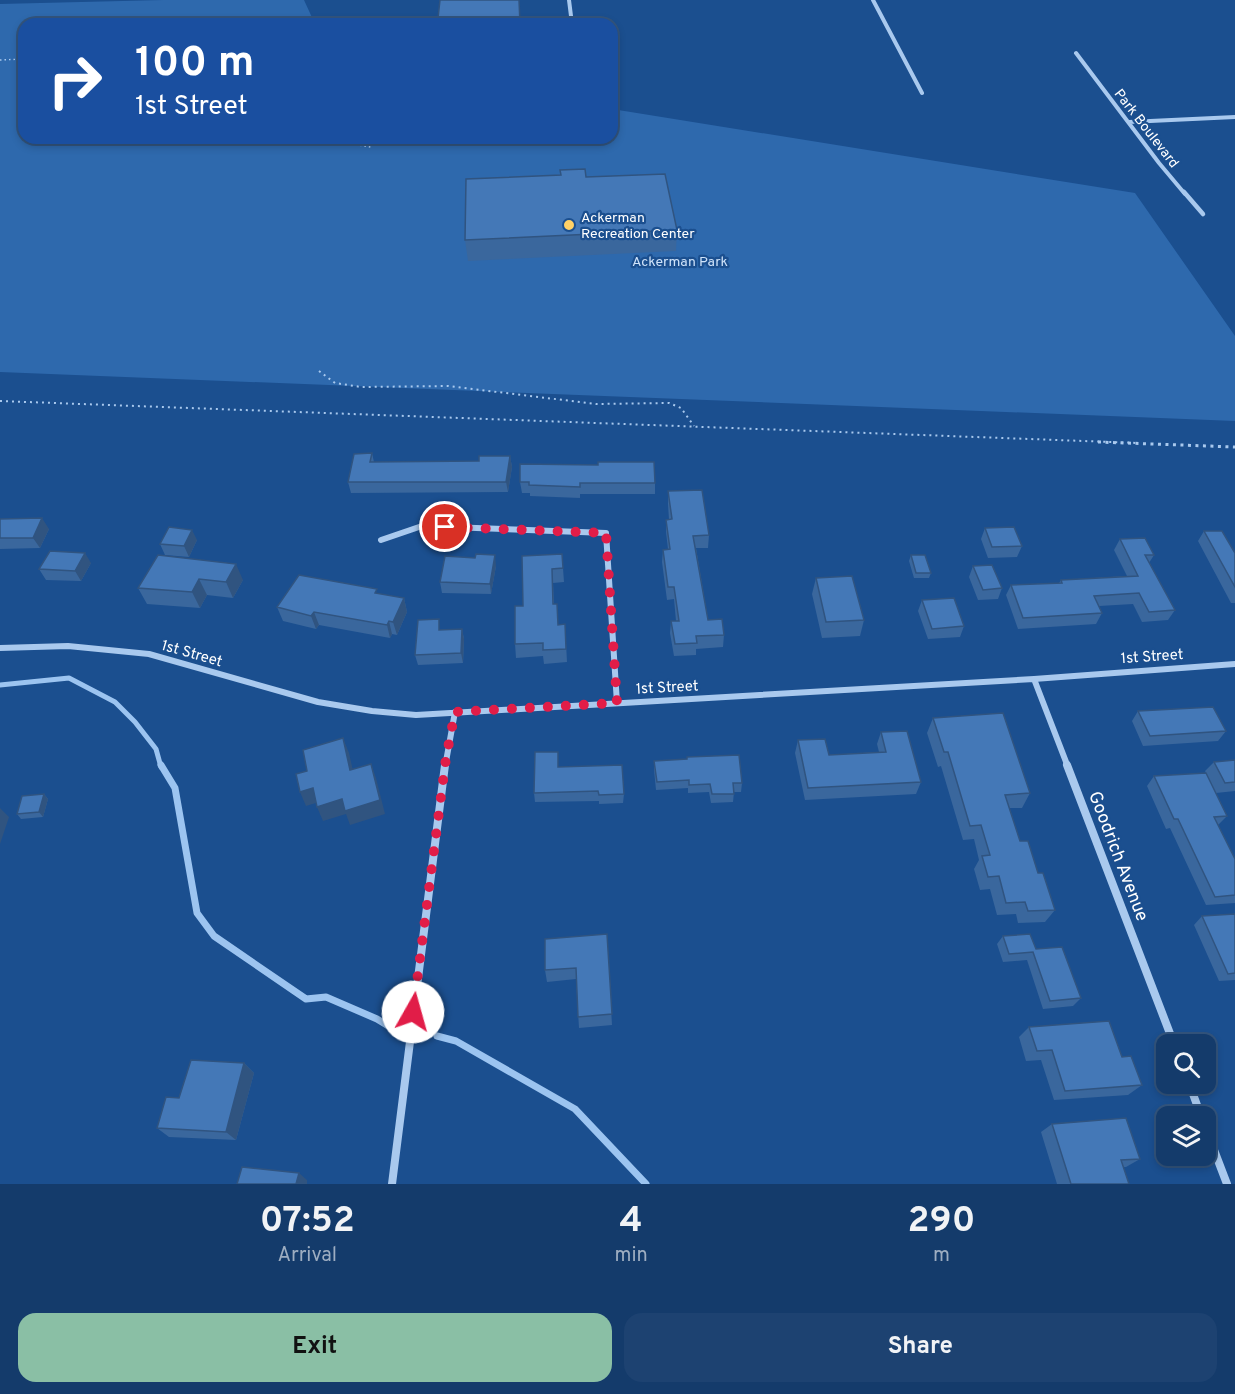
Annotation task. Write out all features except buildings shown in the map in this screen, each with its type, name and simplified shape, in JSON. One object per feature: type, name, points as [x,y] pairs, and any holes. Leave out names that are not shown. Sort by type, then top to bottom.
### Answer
[{"type":"street","points":[[569,0],[571,18]]},
{"type":"street","points":[[873,0],[922,93]]},
{"type":"street","name":"Park Boulevard","points":[[1077,53],[1159,163],[1203,214]]},
{"type":"street","points":[[1129,122],[1235,117]]},
{"type":"street","points":[[381,540],[422,526],[606,533],[617,703]]},
{"type":"street","name":"1st Street","points":[[0,648],[68,646],[116,649],[181,662],[318,702],[372,711],[416,714],[1034,679],[1235,664]]},
{"type":"street","name":"Goodrich Avenue","points":[[1034,679],[1170,1034]]},
{"type":"street","points":[[392,1184],[446,758],[455,712]]},
{"type":"street","points":[[1216,1155],[1227,1184]]},
{"type":"path","points":[[0,60],[18,59]]},
{"type":"path","points":[[351,144],[371,147]]},
{"type":"path","points":[[319,371],[335,383],[361,387],[448,386],[596,404],[669,403],[681,408],[694,426]]},
{"type":"path","points":[[0,401],[1235,447]]},
{"type":"green space","name":"Ackerman Park","points":[[163,0],[304,0],[312,18],[18,18],[18,144],[618,144],[618,110],[1135,193],[1235,336],[1235,421],[0,372],[0,4]]},
{"type":"waterway","points":[[0,685],[69,678],[115,702],[135,722],[156,749],[161,767]]},
{"type":"waterway","points":[[161,765],[175,788],[197,913],[214,936],[306,999],[326,997],[377,1019],[395,1030]]},
{"type":"waterway","points":[[437,1036],[456,1041],[575,1109],[646,1184]]},
{"type":"place","name":"Ackerman Recreation Center","points":[[569,225]]},
{"type":"route","points":[[413,1012],[446,758],[455,712],[617,703],[606,533],[445,527]]}]
